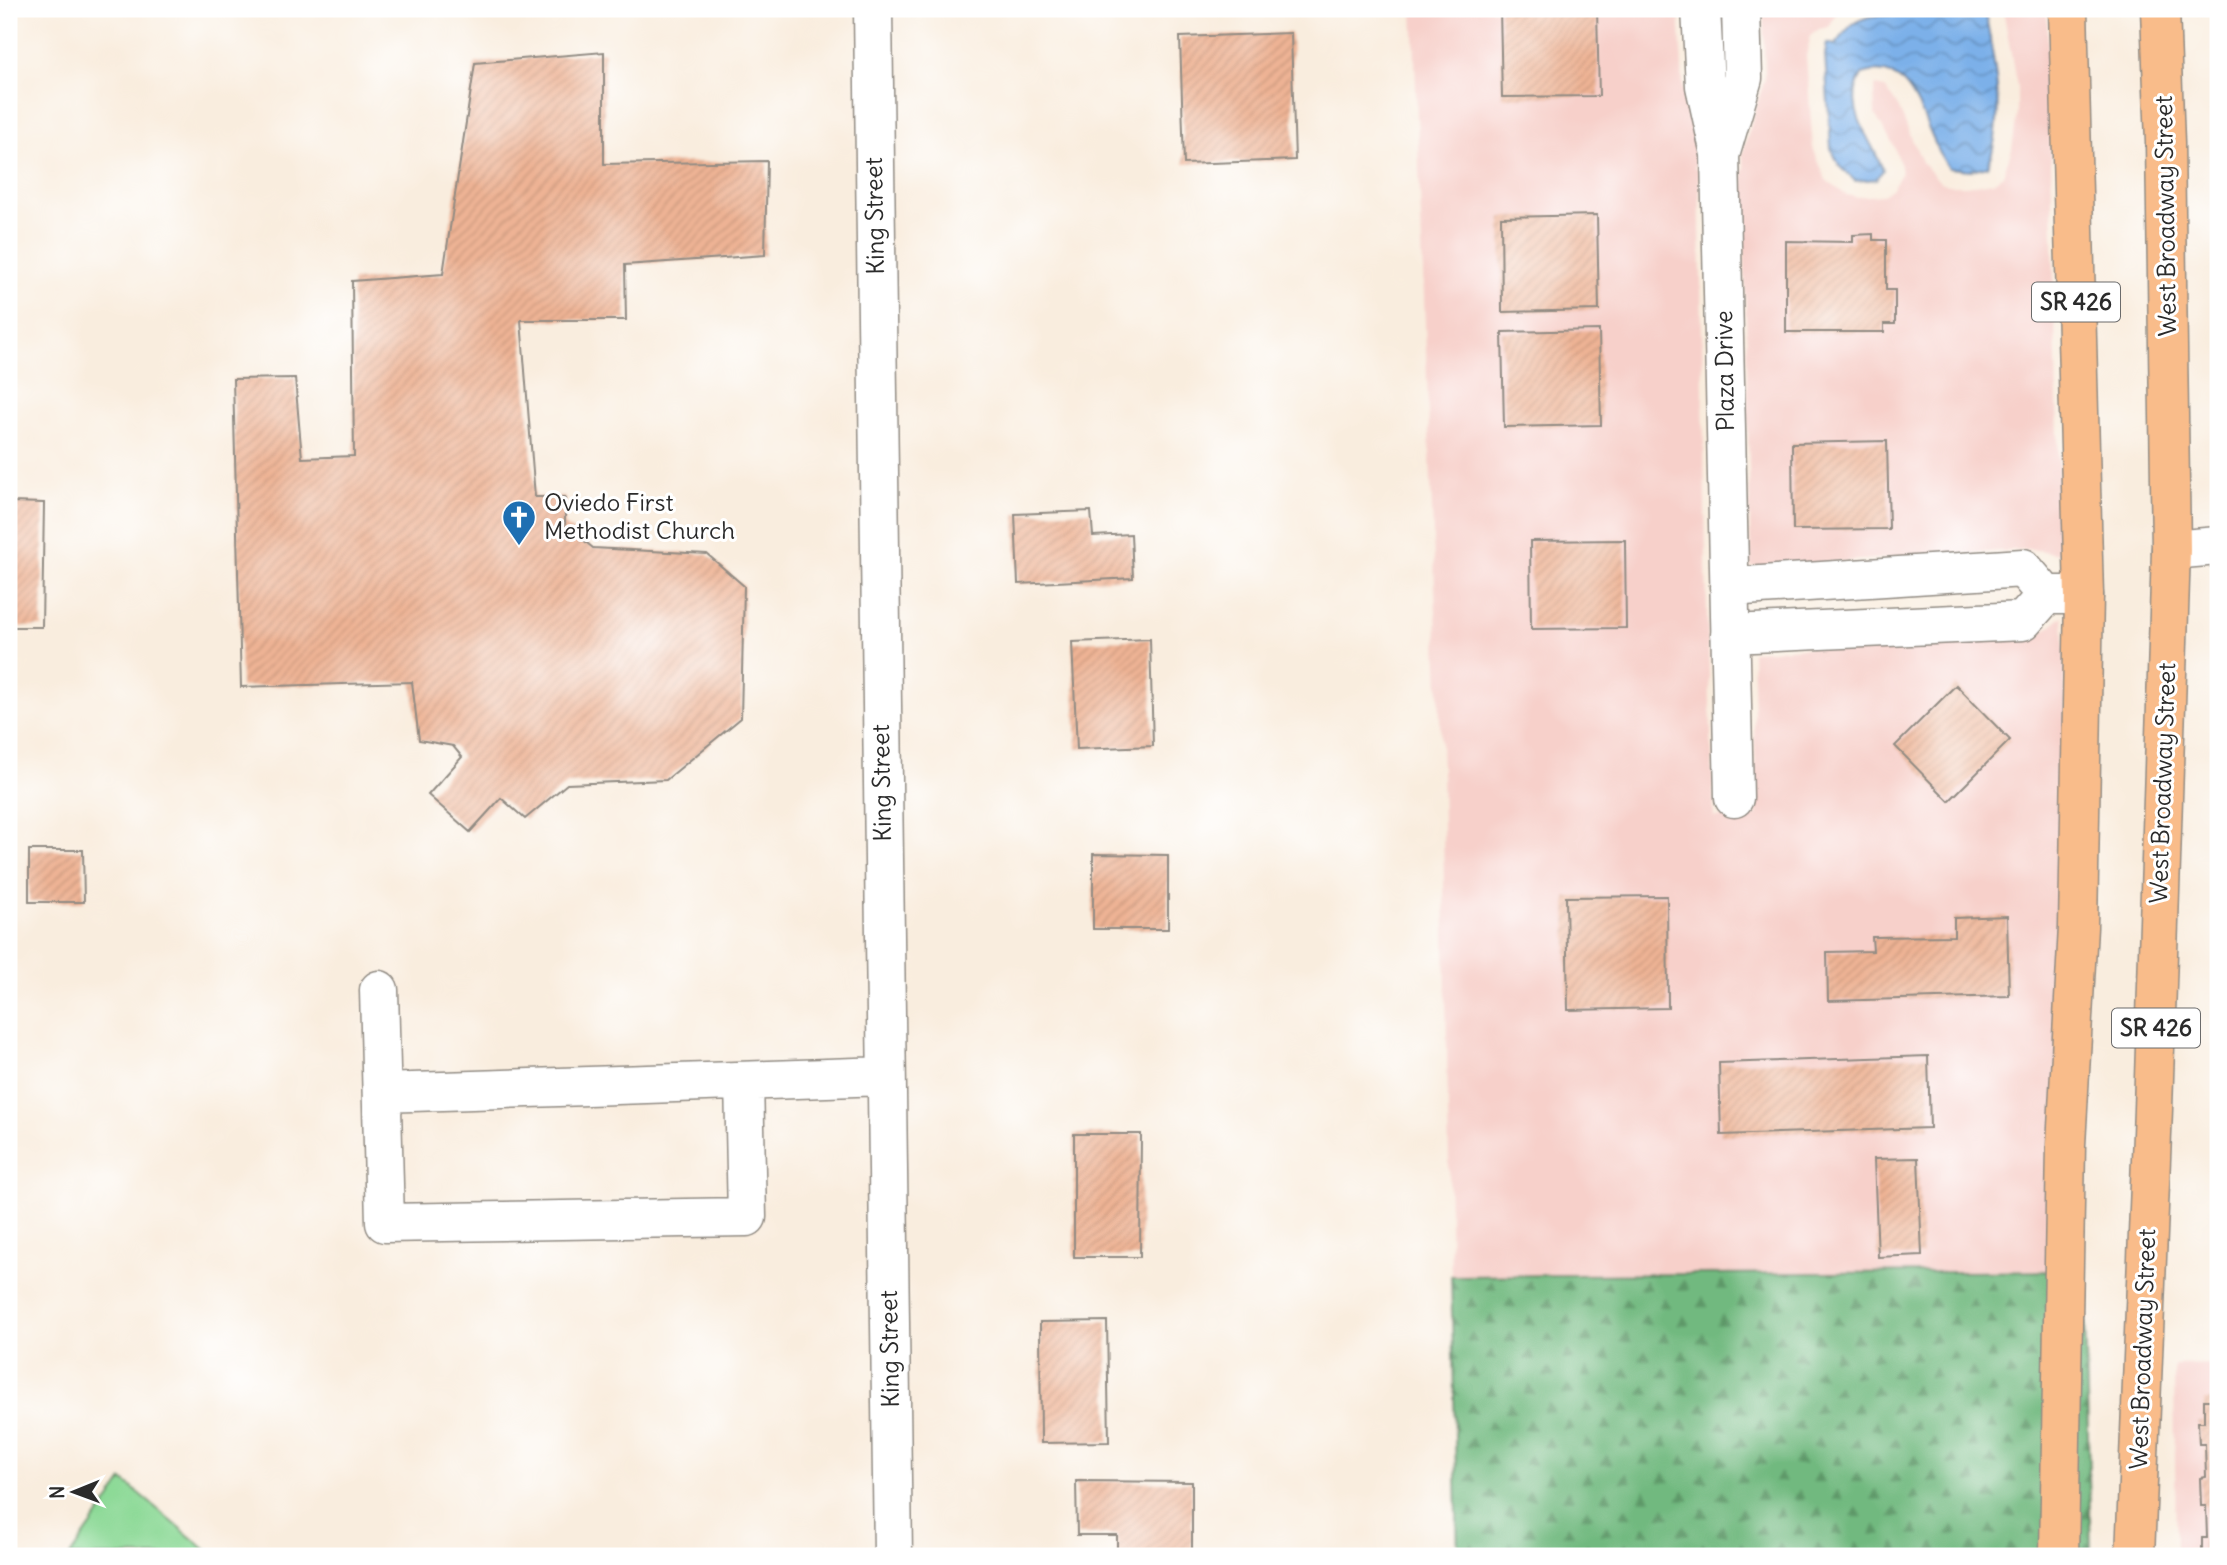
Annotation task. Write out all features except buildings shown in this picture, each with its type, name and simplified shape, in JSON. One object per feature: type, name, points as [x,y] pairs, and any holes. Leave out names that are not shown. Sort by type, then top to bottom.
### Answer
[{"type":"main road","name":"SR 426","points":[[2059,1556],[2066,1145],[2078,927],[2084,596],[2068,9]]},
{"type":"main road","name":"West Broadway Street","points":[[2135,1556],[2171,550],[2165,143],[2160,9]]},
{"type":"street","name":"King Street","points":[[873,9],[893,1556]]},
{"type":"street","name":"Plaza Drive","points":[[1701,9],[1705,86],[1720,154],[1734,798]]},
{"type":"street","name":"Plaza Drive","points":[[1720,154],[1743,78],[1741,9]]},
{"type":"street","points":[[2171,550],[2218,546]]},
{"type":"street","points":[[1730,587],[2023,568],[2046,595],[2084,596]]},
{"type":"street","points":[[1730,634],[2023,621],[2046,595]]},
{"type":"street","points":[[379,990],[385,1223],[747,1217],[744,1081]]},
{"type":"street","points":[[382,1093],[885,1076]]},
{"type":"shaded area","points":[[1413,9],[1679,9],[1683,87],[1699,154],[1694,168],[1699,169],[1707,616],[1714,817],[1757,816],[1752,651],[2031,636],[2044,631],[2063,616],[2078,1006],[2084,1271],[1451,1276],[1442,771]]},
{"type":"shaded area","points":[[1763,9],[1847,9],[1836,14],[1829,27],[1819,29],[1811,35],[1806,56],[1813,148],[1826,180],[1846,195],[1856,197],[1883,195],[1892,188],[1901,174],[1901,165],[1893,144],[1875,115],[1875,86],[1885,88],[1898,107],[1922,162],[1939,181],[1948,185],[1975,185],[1993,182],[2003,175],[2012,149],[2017,87],[2003,9],[2047,9],[2061,554],[2030,549],[1751,567],[1745,169],[1742,155],[1765,78]]},
{"type":"shaded area","points":[[2218,1364],[2218,1556],[2176,1556],[2174,1365]]},
{"type":"green space","points":[[2084,1271],[2091,1556],[1458,1556],[1451,1276]]},
{"type":"green space","points":[[123,1480],[213,1556],[70,1556]]},
{"type":"water","points":[[1912,9],[1982,9],[1985,12],[1995,70],[1998,108],[1997,127],[1988,166],[1971,170],[1949,168],[1907,87],[1896,76],[1881,71],[1862,74],[1855,99],[1861,123],[1883,170],[1876,179],[1855,181],[1840,167],[1831,148],[1825,55],[1827,43],[1835,45],[1851,26],[1860,20]]},
{"type":"place","name":"Oviedo First Methodist Church","points":[[519,547]]}]
